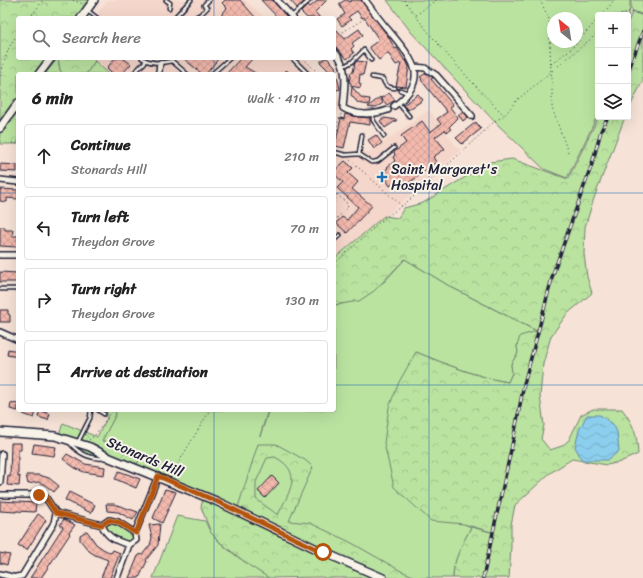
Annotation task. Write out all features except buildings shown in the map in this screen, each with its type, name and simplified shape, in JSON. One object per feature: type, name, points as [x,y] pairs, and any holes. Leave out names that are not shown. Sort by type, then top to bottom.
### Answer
[{"type":"street","points":[[82,16],[94,0]]},
{"type":"street","points":[[276,0],[291,16]]},
{"type":"street","points":[[365,0],[408,53],[414,67],[416,74],[414,84],[408,93],[396,105]]},
{"type":"street","points":[[336,54],[340,59],[343,67],[343,108],[352,113],[373,114],[388,110]]},
{"type":"street","points":[[40,72],[50,60]]},
{"type":"street","points":[[161,60],[161,72]]},
{"type":"street","points":[[414,67],[425,68],[436,75],[472,116]]},
{"type":"street","points":[[0,128],[16,106]]},
{"type":"street","points":[[0,180],[16,182]]},
{"type":"street","points":[[0,255],[16,255]]},
{"type":"street","points":[[0,332],[16,339]]},
{"type":"street","name":"Stonards Hill","points":[[0,432],[55,436],[81,444],[110,458],[158,476],[216,501],[323,552],[383,578]]},
{"type":"street","points":[[0,482],[2,454]]},
{"type":"street","points":[[117,578],[129,545],[136,540],[136,533],[158,476]]},
{"type":"street","points":[[0,496],[39,495],[46,498],[56,513],[102,525],[106,533],[115,540],[129,545]]},
{"type":"street","points":[[0,574],[16,578],[22,576],[54,523],[56,513]]},
{"type":"street","points":[[102,525],[109,520],[118,522],[136,533]]},
{"type":"lane","points":[[166,0],[170,3],[169,8]]},
{"type":"lane","points":[[176,16],[191,0]]},
{"type":"lane","points":[[198,16],[207,8],[204,5],[209,0]]},
{"type":"lane","points":[[293,16],[310,0]]},
{"type":"lane","points":[[88,8],[95,16]]},
{"type":"lane","points":[[343,67],[352,62],[364,50],[371,60]]},
{"type":"lane","points":[[135,72],[146,61],[161,60],[172,61],[185,72]]},
{"type":"lane","points":[[214,72],[228,60]]},
{"type":"lane","points":[[294,60],[306,72]]},
{"type":"lane","points":[[372,77],[383,78],[385,85],[395,88]]},
{"type":"lane","points":[[400,90],[408,93]]},
{"type":"lane","points":[[396,105],[410,116]]},
{"type":"lane","points":[[373,114],[373,120],[384,136]]},
{"type":"lane","points":[[359,154],[362,135]]},
{"type":"lane","points":[[336,153],[345,155],[359,154],[369,162],[374,162],[378,161],[394,148]]},
{"type":"lane","points":[[336,238],[340,235]]},
{"type":"lane","points":[[0,289],[16,289]]},
{"type":"lane","points":[[81,444],[91,412]]},
{"type":"lane","points":[[68,440],[75,449],[82,454],[96,458],[110,458]]},
{"type":"path","points":[[31,16],[43,0]]},
{"type":"path","points":[[73,0],[88,8]]},
{"type":"path","points":[[404,0],[415,16],[482,94],[504,115]]},
{"type":"path","points":[[415,16],[436,0]]},
{"type":"path","points":[[540,0],[549,19],[552,108],[568,152]]},
{"type":"path","points":[[604,12],[614,0]]},
{"type":"path","points":[[628,12],[630,11],[643,16]]},
{"type":"path","points":[[336,38],[375,13]]},
{"type":"path","points":[[551,64],[571,49],[595,22]]},
{"type":"path","points":[[336,262],[383,219],[402,206],[496,120],[504,115],[517,100],[595,35]]},
{"type":"path","points":[[0,76],[10,46],[16,36]]},
{"type":"path","points":[[304,60],[314,70]]},
{"type":"path","points":[[336,128],[343,108]]},
{"type":"path","points":[[12,143],[16,144]]},
{"type":"path","points":[[345,155],[402,206]]},
{"type":"path","points":[[336,194],[346,202],[348,208],[336,219]]},
{"type":"path","points":[[81,444],[95,435],[112,412]]},
{"type":"path","points":[[168,481],[209,412]]},
{"type":"shaded area","points":[[108,0],[245,0],[263,16],[97,16]]},
{"type":"shaded area","points":[[94,60],[306,60],[311,66],[310,72],[107,72]]},
{"type":"shaded area","points":[[336,100],[340,103],[336,118]]},
{"type":"shaded area","name":"Saint Margaret's Hospital","points":[[429,110],[460,151],[336,257],[336,149],[348,152],[370,152]]},
{"type":"green space","points":[[0,0],[89,0],[77,16],[16,16],[16,60],[46,60],[36,72],[16,72],[16,101],[0,123]]},
{"type":"green space","points":[[387,0],[630,0],[629,12],[595,12],[595,120],[567,178],[544,169],[494,121],[411,32]]},
{"type":"green space","points":[[631,0],[643,0],[643,15],[631,10]]},
{"type":"green space","points":[[632,12],[643,15],[643,80],[631,105],[631,15]]},
{"type":"green space","points":[[56,60],[58,60],[62,72],[47,72]]},
{"type":"green space","points":[[58,60],[95,61],[87,72],[62,72]]},
{"type":"green space","points":[[95,61],[107,72],[87,72]]},
{"type":"green space","points":[[16,113],[16,144],[0,144],[0,134]]},
{"type":"green space","points":[[597,120],[624,120],[594,198],[585,227],[584,254],[587,277],[592,293],[567,314],[551,336],[543,364],[540,396],[544,425],[541,439],[550,450],[562,446],[569,440],[581,415],[593,409],[622,409],[634,430],[638,454],[620,462],[607,465],[572,459],[550,473],[515,505],[511,525],[509,578],[453,578],[453,571],[457,558],[471,527],[491,532],[464,524],[431,521],[394,487],[384,443],[389,407],[399,382],[416,352],[473,373],[508,382],[512,373],[511,364],[518,353],[517,346],[520,336],[537,331],[451,287],[405,259],[374,291],[359,301],[336,305],[336,257],[384,216],[398,218],[404,208],[423,203],[490,162],[512,159],[568,179]]},
{"type":"green space","points":[[405,259],[451,287],[538,332],[517,346],[518,353],[511,364],[512,373],[508,382],[473,373],[416,352],[464,524],[471,527],[457,558],[453,571],[453,578],[388,578],[332,553],[238,507],[237,509],[135,466],[140,459],[102,440],[116,414],[115,412],[267,412],[260,436],[268,412],[336,412],[336,305],[342,304],[384,282]]},
{"type":"green space","points":[[107,412],[115,412],[116,414],[102,441],[140,459],[136,465],[59,435],[63,423],[97,437],[107,418]]},
{"type":"green space","points":[[71,442],[103,456],[86,453]]},
{"type":"green space","points":[[258,444],[276,444],[305,460],[313,467],[289,521],[310,523],[350,542],[401,571],[418,578],[388,578],[332,553],[238,507]],"holes":[[[275,457],[284,463],[290,470],[292,484],[278,515],[256,499],[256,482],[267,458]]]},
{"type":"green space","points":[[203,498],[374,578],[269,578],[250,566],[222,544],[211,533],[201,507]]},
{"type":"green space","points":[[177,516],[205,521],[215,538],[238,557],[269,578],[153,578]]},
{"type":"green space","points":[[108,522],[117,523],[134,533],[134,538],[128,543],[114,537],[104,526]]},
{"type":"water","points":[[587,415],[600,415],[613,424],[617,432],[619,451],[608,460],[582,460],[575,447],[579,430]]},
{"type":"railway","points":[[631,64],[643,31]]},
{"type":"railway","points":[[483,578],[524,384],[553,274],[592,164],[601,131],[606,120]]},
{"type":"place","name":"Saint Margaret's Hospital","points":[[382,177]]},
{"type":"route","points":[[39,495],[46,498],[56,513],[102,525],[109,520],[118,522],[136,533],[158,476],[216,501],[323,552]]}]
